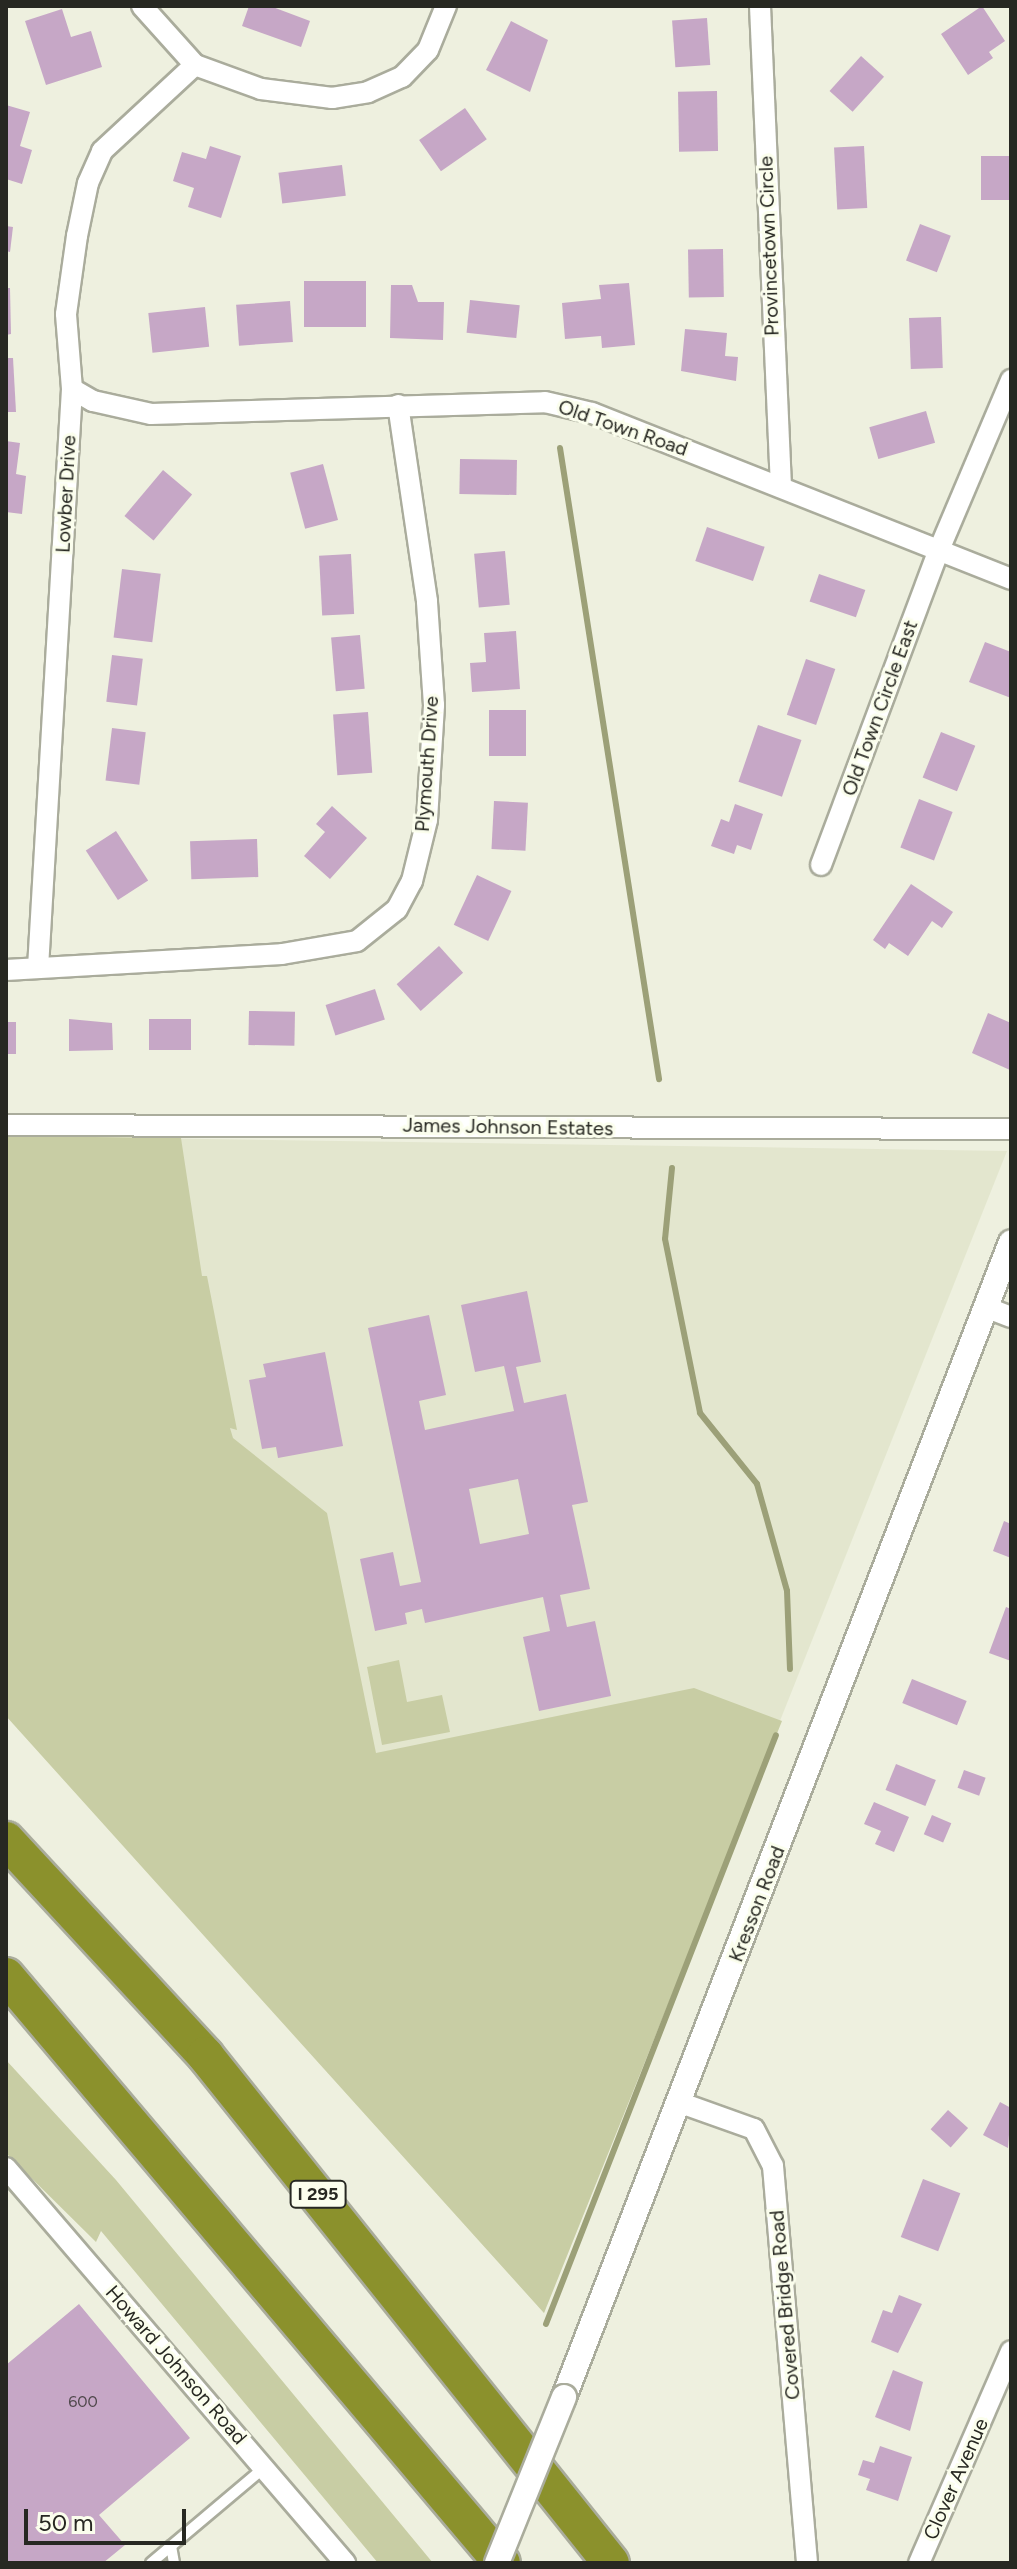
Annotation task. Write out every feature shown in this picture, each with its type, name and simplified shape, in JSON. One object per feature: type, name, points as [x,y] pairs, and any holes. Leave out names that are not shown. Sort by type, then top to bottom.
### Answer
[{"type":"highway","name":"I 295","points":[[6,1840],[205,2055],[611,2563]]},
{"type":"highway","points":[[6,1976],[499,2563]]},
{"type":"street","points":[[142,6],[195,65],[297,96],[368,92],[402,77],[428,50],[446,6]]},
{"type":"street","name":"Provincetown Circle","points":[[760,6],[781,485]]},
{"type":"street","name":"Lowber Drive","points":[[38,968],[72,389],[66,314],[88,183],[102,151],[195,65]]},
{"type":"street","name":"Old Town Circle East","points":[[821,865],[939,550],[1011,380]]},
{"type":"street","name":"Old Town Road","points":[[72,389],[93,401],[151,414],[545,402],[592,413],[781,485],[1011,579]]},
{"type":"street","name":"Plymouth Drive","points":[[6,970],[282,954],[357,941],[397,909],[412,881],[427,820],[434,705],[427,601],[398,405]]},
{"type":"street","name":"James Johnson Estates","points":[[6,1125],[1011,1129]]},
{"type":"street","name":"Kresson Road","points":[[499,2563],[681,2103],[1011,1242]]},
{"type":"street","points":[[985,1307],[1011,1317]]},
{"type":"street","name":"Covered Bridge Road","points":[[681,2103],[754,2129],[773,2166],[807,2563]]},
{"type":"street","name":"Howard Johnson Road","points":[[6,2168],[345,2563]]},
{"type":"street","name":"Clover Avenue","points":[[919,2563],[1011,2351]]},
{"type":"lane","points":[[151,2563],[264,2468]]},
{"type":"lane","points":[[171,2546],[174,2563]]},
{"type":"shaded area","points":[[6,1136],[1007,1151],[544,2313],[6,1716]]},
{"type":"green space","points":[[6,1136],[181,1138],[202,1276],[207,1276],[237,1430],[230,1428],[233,1438],[327,1513],[376,1753],[694,1688],[782,1721],[544,2313],[6,1716]]},
{"type":"green space","points":[[399,1660],[407,1702],[442,1695],[450,1732],[382,1745],[367,1667]]},
{"type":"green space","points":[[6,2060],[116,2180],[433,2563],[378,2563],[101,2231],[96,2242],[6,2153]]},
{"type":"building","points":[[249,6],[270,6],[310,21],[301,47],[242,26]]},
{"type":"building","points":[[982,6],[1005,41],[989,52],[993,58],[968,75],[941,34]]},
{"type":"building","points":[[62,9],[71,37],[91,31],[102,67],[46,85],[25,21]]},
{"type":"building","points":[[707,18],[710,65],[675,67],[672,20]]},
{"type":"building","points":[[511,21],[548,40],[530,92],[486,70]]},
{"type":"building","points":[[861,56],[884,77],[853,112],[830,91]]},
{"type":"building","points":[[717,91],[718,151],[679,152],[678,92]]},
{"type":"building","points":[[6,105],[30,112],[20,146],[32,150],[22,184],[6,179]]},
{"type":"building","points":[[465,108],[487,139],[441,171],[419,140]]},
{"type":"building","points":[[210,146],[241,156],[221,218],[188,207],[194,188],[173,181],[182,152],[206,159]]},
{"type":"building","points":[[864,146],[867,208],[837,209],[834,148]]},
{"type":"building","points":[[981,156],[1011,156],[1011,200],[981,200]]},
{"type":"building","points":[[342,165],[346,196],[282,204],[278,173]]},
{"type":"building","points":[[920,224],[951,236],[937,272],[906,260]]},
{"type":"building","points":[[6,226],[13,227],[10,252],[6,251]]},
{"type":"building","points":[[723,249],[724,297],[689,298],[688,250]]},
{"type":"building","points":[[304,281],[366,281],[366,327],[304,327]]},
{"type":"building","points":[[629,283],[635,345],[602,348],[601,336],[565,339],[562,303],[601,299],[599,285]]},
{"type":"building","points":[[391,285],[412,285],[418,302],[444,302],[443,340],[390,338]]},
{"type":"building","points":[[6,288],[10,288],[11,334],[6,335]]},
{"type":"building","points":[[470,300],[520,305],[516,338],[467,333]]},
{"type":"building","points":[[290,301],[293,342],[239,346],[236,305]]},
{"type":"building","points":[[205,307],[209,347],[152,353],[148,313]]},
{"type":"building","points":[[941,317],[943,368],[911,369],[909,318]]},
{"type":"building","points":[[685,329],[727,333],[725,356],[738,357],[736,381],[681,371]]},
{"type":"building","points":[[6,358],[13,358],[16,412],[6,412]]},
{"type":"building","points":[[926,411],[935,443],[878,459],[869,427]]},
{"type":"building","points":[[6,441],[20,443],[16,474],[26,476],[22,514],[6,512]]},
{"type":"building","points":[[460,459],[517,460],[516,495],[459,494]]},
{"type":"building","points":[[323,464],[338,520],[305,529],[290,473]]},
{"type":"building","points":[[163,470],[192,494],[154,540],[124,516]]},
{"type":"building","points":[[707,527],[765,547],[753,581],[695,561]]},
{"type":"building","points":[[505,551],[510,605],[479,607],[474,554]]},
{"type":"building","points":[[351,554],[354,614],[322,616],[319,556]]},
{"type":"building","points":[[122,569],[161,574],[152,642],[114,637]]},
{"type":"building","points":[[819,574],[865,590],[856,617],[810,601]]},
{"type":"building","points":[[516,631],[520,689],[472,692],[470,663],[486,662],[484,633]]},
{"type":"building","points":[[360,635],[365,689],[336,691],[331,638]]},
{"type":"building","points":[[985,642],[1011,652],[1011,698],[969,682]]},
{"type":"building","points":[[112,655],[143,659],[137,705],[106,702]]},
{"type":"building","points":[[806,659],[835,669],[816,725],[787,715]]},
{"type":"building","points":[[489,710],[526,710],[526,756],[489,756]]},
{"type":"building","points":[[368,712],[372,773],[337,775],[333,714]]},
{"type":"building","points":[[758,725],[801,740],[782,797],[738,782]]},
{"type":"building","points":[[112,728],[146,732],[139,785],[106,781]]},
{"type":"building","points":[[941,732],[975,746],[957,791],[923,777]]},
{"type":"building","points":[[919,799],[953,812],[934,860],[900,848]]},
{"type":"building","points":[[494,801],[528,803],[525,851],[491,849]]},
{"type":"building","points":[[735,804],[763,814],[751,850],[737,845],[734,854],[711,846],[721,819],[729,822]]},
{"type":"building","points":[[332,806],[367,838],[330,879],[304,856],[325,832],[316,824]]},
{"type":"building","points":[[116,831],[148,880],[118,900],[86,851]]},
{"type":"building","points":[[257,839],[258,877],[191,879],[190,841]]},
{"type":"building","points":[[477,875],[511,891],[488,941],[454,925]]},
{"type":"building","points":[[911,884],[953,912],[942,928],[932,921],[908,956],[889,943],[885,949],[873,940]]},
{"type":"building","points":[[439,946],[463,973],[421,1011],[397,984]]},
{"type":"building","points":[[375,989],[385,1019],[335,1036],[326,1005]]},
{"type":"building","points":[[249,1011],[295,1012],[294,1046],[248,1045]]},
{"type":"building","points":[[988,1013],[1011,1023],[1010,1070],[972,1053]]},
{"type":"building","points":[[69,1019],[112,1023],[113,1050],[69,1051]]},
{"type":"building","points":[[149,1019],[191,1019],[191,1050],[149,1050]]},
{"type":"building","points":[[6,1022],[16,1022],[16,1054],[6,1054]]},
{"type":"building","points":[[527,1291],[541,1362],[516,1367],[524,1403],[566,1394],[588,1502],[572,1505],[590,1589],[560,1595],[567,1627],[595,1621],[611,1696],[539,1711],[523,1637],[550,1631],[543,1597],[425,1623],[422,1609],[405,1613],[407,1624],[375,1631],[360,1559],[393,1552],[400,1586],[421,1582],[368,1328],[429,1315],[446,1395],[419,1401],[425,1430],[514,1411],[504,1366],[475,1372],[461,1305]],"holes":[[[518,1479],[529,1534],[480,1544],[469,1489]]]},
{"type":"building","points":[[325,1352],[343,1446],[278,1458],[276,1447],[262,1449],[249,1380],[266,1377],[263,1364]]},
{"type":"building","points":[[1004,1521],[1011,1524],[1011,1558],[993,1551]]},
{"type":"building","points":[[1006,1607],[1011,1609],[1011,1661],[989,1653]]},
{"type":"building","points":[[912,1679],[967,1701],[957,1725],[902,1703]]},
{"type":"building","points":[[896,1764],[936,1780],[925,1806],[886,1790]]},
{"type":"building","points":[[964,1770],[986,1778],[979,1796],[958,1788]]},
{"type":"building","points":[[874,1802],[909,1817],[894,1852],[875,1844],[881,1831],[864,1824]]},
{"type":"building","points":[[932,1815],[951,1823],[943,1843],[924,1834]]},
{"type":"building","points":[[1000,2102],[1011,2108],[1008,2148],[983,2135]]},
{"type":"building","points":[[948,2110],[968,2128],[951,2147],[931,2129]]},
{"type":"building","points":[[923,2179],[960,2193],[938,2251],[901,2237]]},
{"type":"building","points":[[899,2295],[922,2304],[898,2353],[871,2342],[883,2310],[892,2313]]},
{"type":"building","points":[[79,2304],[190,2438],[99,2515],[125,2545],[103,2563],[6,2563],[6,2365]]},
{"type":"building","points":[[893,2370],[923,2382],[910,2431],[875,2417]]},
{"type":"building","points":[[880,2446],[912,2457],[898,2501],[866,2490],[870,2479],[858,2475],[863,2460],[874,2463]]},
{"type":"waterway","points":[[560,448],[659,1079]]},
{"type":"waterway","points":[[672,1168],[665,1239],[700,1413],[757,1484],[787,1591],[790,1669]]},
{"type":"waterway","points":[[546,2324],[776,1735]]}]
